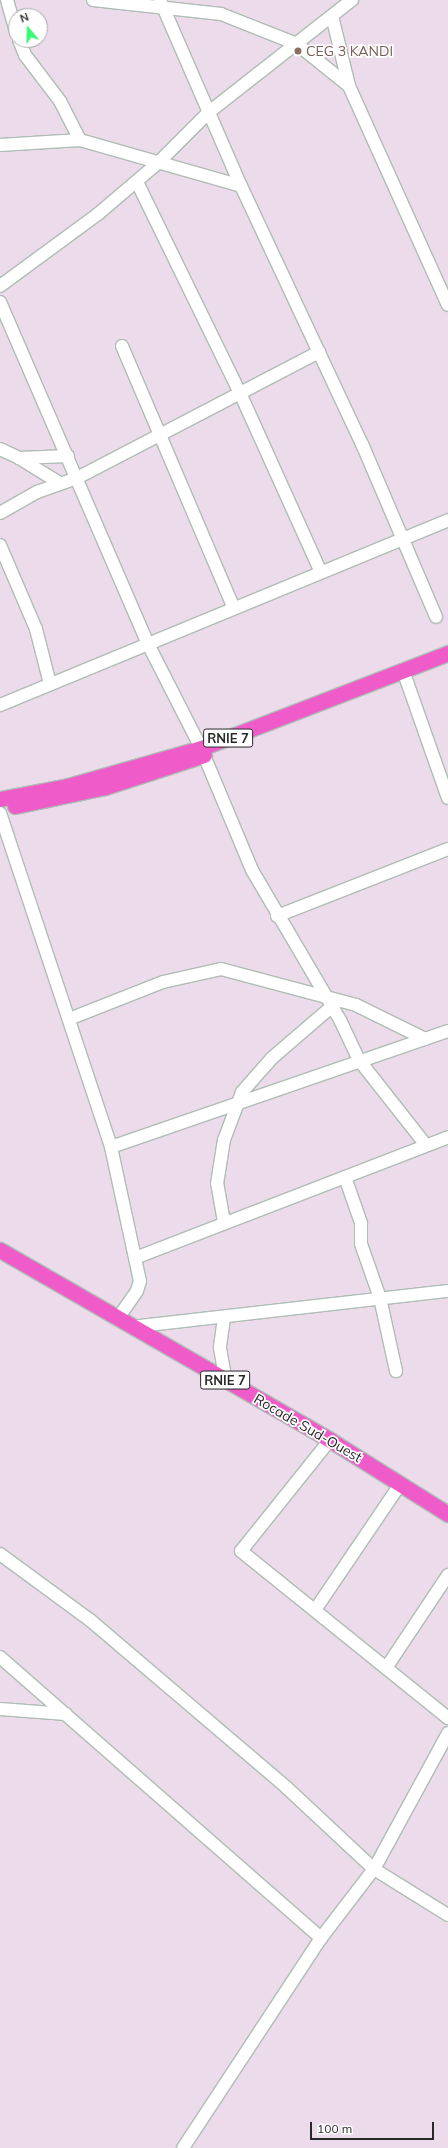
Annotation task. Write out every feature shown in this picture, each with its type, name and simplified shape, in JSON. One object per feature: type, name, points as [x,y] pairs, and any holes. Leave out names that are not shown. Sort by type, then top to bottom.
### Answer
[{"type":"main road","name":"RNIE 7","points":[[0,799],[68,786],[203,751],[448,652]]},
{"type":"main road","name":"RNIE 7","points":[[0,808],[105,787],[448,663]]},
{"type":"main road","name":"Rocade Sud-Ouest","points":[[0,1250],[131,1327],[330,1440],[400,1482],[448,1514]]},
{"type":"street","points":[[93,0],[208,10],[297,44],[349,86]]},
{"type":"street","points":[[0,286],[137,182],[209,112],[352,0]]},
{"type":"street","points":[[161,5],[241,186],[319,352],[403,539],[436,617]]},
{"type":"street","points":[[332,16],[349,86],[448,306]]},
{"type":"street","points":[[22,48],[25,55],[60,101],[80,140]]},
{"type":"street","points":[[0,145],[80,140],[241,186]]},
{"type":"street","points":[[137,182],[240,393],[321,572]]},
{"type":"street","points":[[0,302],[78,478],[148,644],[203,751],[252,870],[277,916],[324,995]]},
{"type":"street","points":[[122,346],[234,608]]},
{"type":"street","points":[[0,513],[58,482],[78,478],[319,352]]},
{"type":"street","points":[[0,449],[19,458],[58,482]]},
{"type":"street","points":[[19,458],[68,456]]},
{"type":"street","points":[[0,705],[448,520]]},
{"type":"street","points":[[0,545],[36,629],[50,684]]},
{"type":"street","points":[[406,679],[448,798]]},
{"type":"street","points":[[0,813],[111,1147],[139,1276],[137,1291],[118,1318]]},
{"type":"street","points":[[277,916],[448,850]]},
{"type":"street","points":[[69,1018],[163,982],[220,969],[324,995],[336,1003],[425,1039]]},
{"type":"street","points":[[336,1003],[360,1060],[426,1145]]},
{"type":"street","points":[[224,1222],[217,1184],[224,1140],[234,1107],[248,1082],[336,1003]]},
{"type":"street","points":[[111,1147],[234,1107],[360,1060],[448,1031]]},
{"type":"street","points":[[135,1258],[224,1222],[448,1137]]},
{"type":"street","points":[[345,1177],[361,1223],[362,1248],[380,1298],[396,1371]]},
{"type":"street","points":[[131,1327],[224,1318],[448,1291]]},
{"type":"street","points":[[224,1318],[220,1348],[226,1381]]},
{"type":"street","points":[[330,1440],[241,1551],[448,1718]]},
{"type":"street","points":[[314,1610],[400,1482]]},
{"type":"street","points":[[0,1554],[90,1620],[286,1786],[374,1869],[448,1915]]},
{"type":"street","points":[[386,1668],[448,1575]]},
{"type":"street","points":[[0,1656],[321,1938]]},
{"type":"street","points":[[0,1709],[66,1714]]},
{"type":"street","points":[[183,2148],[321,1938],[374,1869],[448,1733]]},
{"type":"place","name":"CEG 3 KANDI","points":[[298,51]]}]
